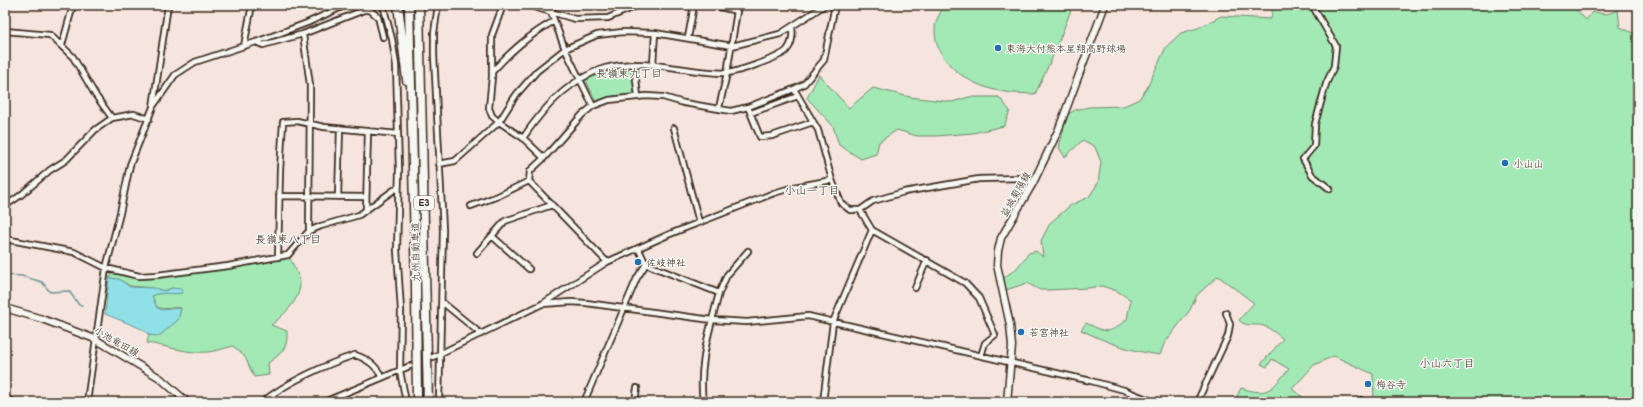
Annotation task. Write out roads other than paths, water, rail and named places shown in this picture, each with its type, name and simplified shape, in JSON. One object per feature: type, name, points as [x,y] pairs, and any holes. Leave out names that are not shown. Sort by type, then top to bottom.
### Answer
[{"type":"highway","points":[[398,5],[414,160]]},
{"type":"highway","name":"九州自動車道","points":[[409,5],[414,160],[417,402]]},
{"type":"highway","name":"九州自動車道","points":[[419,5],[428,402]]},
{"type":"main road","name":"益城菊陽線","points":[[1007,402],[1012,346],[1010,325],[997,265],[998,250],[1001,238],[1033,184],[1058,131],[1104,5]]},
{"type":"main road","name":"小池竜田線","points":[[5,308],[46,320],[96,338],[160,378],[187,402]]},
{"type":"street","points":[[62,45],[73,5]]},
{"type":"street","points":[[87,402],[106,268],[130,165],[153,107],[168,5]]},
{"type":"street","points":[[244,46],[252,5]]},
{"type":"street","points":[[153,107],[175,75],[188,65],[307,23],[346,5]]},
{"type":"street","points":[[383,5],[392,39],[396,65],[398,134],[397,250],[401,310],[400,371],[406,402]]},
{"type":"street","points":[[438,5],[434,33],[434,55],[443,230],[439,402]]},
{"type":"street","points":[[503,5],[492,35],[492,72],[489,108],[492,116],[523,138],[544,158]]},
{"type":"street","points":[[527,5],[575,19],[608,18],[632,6],[639,5]]},
{"type":"street","points":[[553,5],[551,12],[565,49],[593,106]]},
{"type":"street","points":[[688,38],[694,5]]},
{"type":"street","points":[[711,5],[737,11],[727,74],[719,108]]},
{"type":"street","points":[[439,164],[455,162],[499,122],[516,95],[537,71],[565,49],[597,35],[623,32],[655,33],[732,46],[780,34],[825,5]]},
{"type":"street","points":[[606,262],[529,181],[530,171],[544,158],[582,115],[593,106],[609,100],[638,96],[663,97],[684,103],[731,111],[748,107],[804,84],[824,60],[835,5]]},
{"type":"street","points":[[1312,5],[1336,46],[1334,66],[1326,84],[1315,124],[1314,146],[1303,159],[1312,175],[1330,189]]},
{"type":"street","points":[[256,42],[263,45],[304,34],[364,10],[370,10],[378,17],[383,37]]},
{"type":"street","points":[[492,72],[516,46],[554,21]]},
{"type":"street","points":[[523,138],[540,114],[553,100],[580,80],[606,68],[634,64],[653,64],[727,74],[776,57],[786,51],[791,45],[793,35],[792,27]]},
{"type":"street","points":[[5,31],[47,34],[53,36],[77,62],[93,90],[112,118]]},
{"type":"street","points":[[653,64],[655,33]]},
{"type":"street","points":[[304,34],[310,85],[311,124],[309,231]]},
{"type":"street","points":[[634,64],[638,96]]},
{"type":"street","points":[[794,89],[818,130],[832,180],[841,203],[850,210],[860,210],[873,201],[904,192],[979,179],[1022,178],[1033,184]]},
{"type":"street","points":[[751,114],[798,96]]},
{"type":"street","points":[[748,107],[760,137],[772,136],[813,122]]},
{"type":"street","points":[[5,206],[21,195],[50,170],[66,160],[95,130],[112,118],[134,114],[149,119]]},
{"type":"street","points":[[278,257],[279,196],[283,122],[297,121],[340,128],[398,134]]},
{"type":"street","points":[[338,197],[340,128]]},
{"type":"street","points":[[674,128],[699,222]]},
{"type":"street","points":[[366,210],[368,131]]},
{"type":"street","points":[[433,357],[542,304],[606,262],[699,222],[781,191],[832,180]]},
{"type":"street","points":[[471,206],[498,196],[529,181]]},
{"type":"street","points":[[5,238],[74,252],[106,268],[138,276],[228,266],[288,255],[309,231],[358,215],[398,188]]},
{"type":"street","points":[[279,196],[366,197]]},
{"type":"street","points":[[478,254],[505,221],[552,205]]},
{"type":"street","points":[[860,210],[872,230],[965,283],[979,298],[995,336],[985,343],[981,356]]},
{"type":"street","points":[[829,402],[823,402],[833,322],[872,230]]},
{"type":"street","points":[[492,236],[529,269]]},
{"type":"street","points":[[638,248],[646,264],[719,293]]},
{"type":"street","points":[[704,402],[702,394],[704,351],[719,293],[727,275],[748,251]]},
{"type":"street","points":[[914,288],[927,260]]},
{"type":"street","points":[[584,402],[637,278],[646,264]]},
{"type":"street","points":[[442,302],[481,334]]},
{"type":"street","points":[[542,304],[571,302],[712,320],[746,322],[808,316],[1091,381],[1124,390],[1154,402]]},
{"type":"street","points":[[1197,402],[1228,336],[1230,324],[1226,313]]},
{"type":"street","points":[[263,402],[271,395],[298,380],[355,355],[373,364],[382,378]]},
{"type":"street","points":[[324,402],[410,366]]},
{"type":"street","points":[[635,402],[637,388]]},
{"type":"street","points":[[7,400],[13,402]]},
{"type":"water","points":[[109,278],[119,279],[130,287],[154,288],[164,291],[172,288],[182,289],[182,293],[159,294],[152,296],[157,308],[162,310],[181,308],[178,320],[159,336],[149,335],[142,329],[105,314]]},
{"type":"waterway","points":[[5,275],[22,276],[42,282],[50,292],[69,291],[79,305],[82,305]]},
{"type":"place","name":"東海大付熊本星翔高野球場","points":[[998,48]]},
{"type":"place","name":"小山山","points":[[1505,163]]},
{"type":"place","name":"佐岐神社","points":[[638,262]]},
{"type":"place","name":"若宮神社","points":[[1021,332]]},
{"type":"place","name":"梅谷寺","points":[[1368,384]]},
{"type":"district","name":"長嶺東九丁目","points":[[629,73]]},
{"type":"district","name":"小山一丁目","points":[[812,190]]},
{"type":"district","name":"長嶺東八丁目","points":[[288,239]]},
{"type":"district","name":"小山六丁目","points":[[1447,363]]}]
